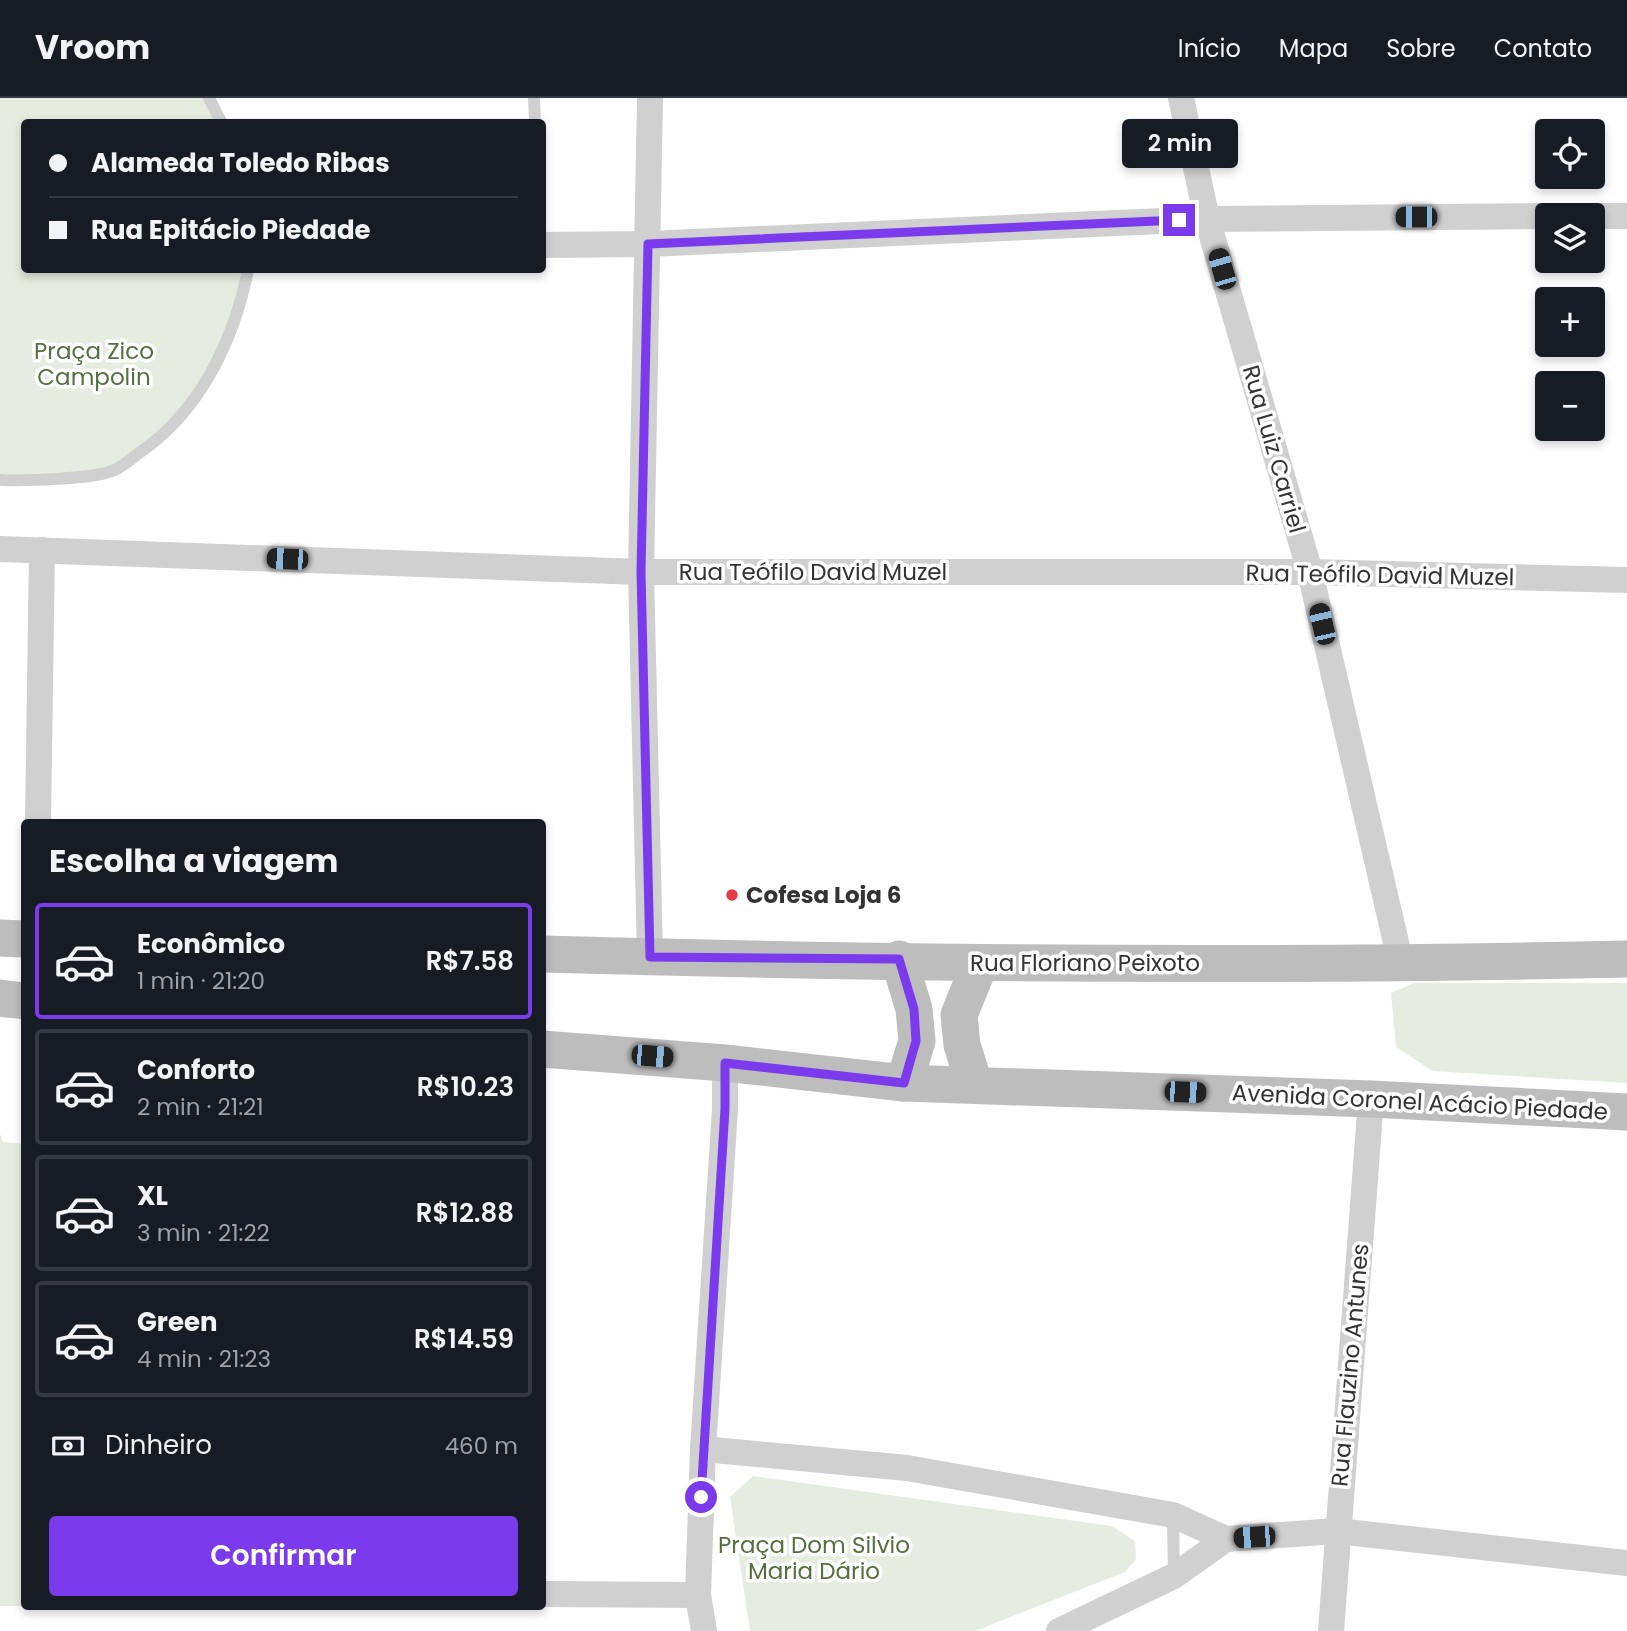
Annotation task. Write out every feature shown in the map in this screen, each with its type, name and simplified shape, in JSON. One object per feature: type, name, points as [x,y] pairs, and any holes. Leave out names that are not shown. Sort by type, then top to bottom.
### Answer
[{"type":"main road","points":[[0,938],[21,939]]},
{"type":"main road","name":"Rua Floriano Peixoto","points":[[546,954],[899,959],[980,963],[1401,964],[1627,959]]},
{"type":"main road","points":[[899,959],[914,1009],[916,1041],[904,1083]]},
{"type":"main road","points":[[974,1083],[961,1045],[959,1015],[980,963]]},
{"type":"main road","points":[[0,998],[21,1001]]},
{"type":"main road","name":"Avenida Coronel Acácio Piedade","points":[[546,1049],[725,1063],[904,1083],[974,1083],[1627,1112]]},
{"type":"street","points":[[650,98],[641,572],[650,957]]},
{"type":"street","name":"Rua Luiz Carriel","points":[[1181,98],[1207,219],[1310,572],[1401,964]]},
{"type":"street","points":[[546,245],[648,244],[1207,219],[1535,216]]},
{"type":"street","points":[[1605,216],[1627,216]]},
{"type":"street","name":"Rua Teófilo David Muzel","points":[[0,549],[641,572],[1310,572],[1627,580]]},
{"type":"street","points":[[38,819],[42,550]]},
{"type":"street","points":[[704,1631],[698,1595],[703,1448],[725,1109],[725,1063]]},
{"type":"street","name":"Rua Flauzino Antunes","points":[[1331,1631],[1371,1099]]},
{"type":"street","points":[[703,1448],[906,1468],[1174,1515],[1226,1539],[1337,1531],[1627,1563]]},
{"type":"street","points":[[1059,1631],[1174,1576],[1226,1539]]},
{"type":"street","points":[[546,1594],[698,1595]]},
{"type":"lane","points":[[209,98],[220,119]]},
{"type":"lane","points":[[534,98],[535,119]]},
{"type":"lane","points":[[0,480],[47,479],[113,471],[155,442],[206,386],[241,306],[247,273]]},
{"type":"lane","points":[[1174,1515],[1174,1576]]},
{"type":"green space","name":"Praça Zico Campolin","points":[[0,98],[206,98],[216,119],[21,119],[21,273],[242,273],[230,323],[208,373],[176,417],[156,436],[121,464],[102,472],[73,475],[0,474]]},
{"type":"green space","points":[[1414,983],[1627,983],[1627,1083],[1433,1071],[1396,1047],[1391,993]]},
{"type":"green space","points":[[0,1134],[3,1142],[21,1144],[21,1606],[0,1606]]},
{"type":"green space","name":"Praça Dom Silvio Maria Dário","points":[[753,1476],[1112,1526],[1135,1541],[1136,1559],[1125,1572],[975,1631],[750,1631],[730,1497]]},
{"type":"place","name":"Cofesa Loja 6","points":[[732,895]]},
{"type":"route","points":[[701,1497],[725,1109],[725,1063],[904,1083],[916,1041],[914,1009],[899,959],[650,957],[641,572],[648,244],[1179,220]]}]
